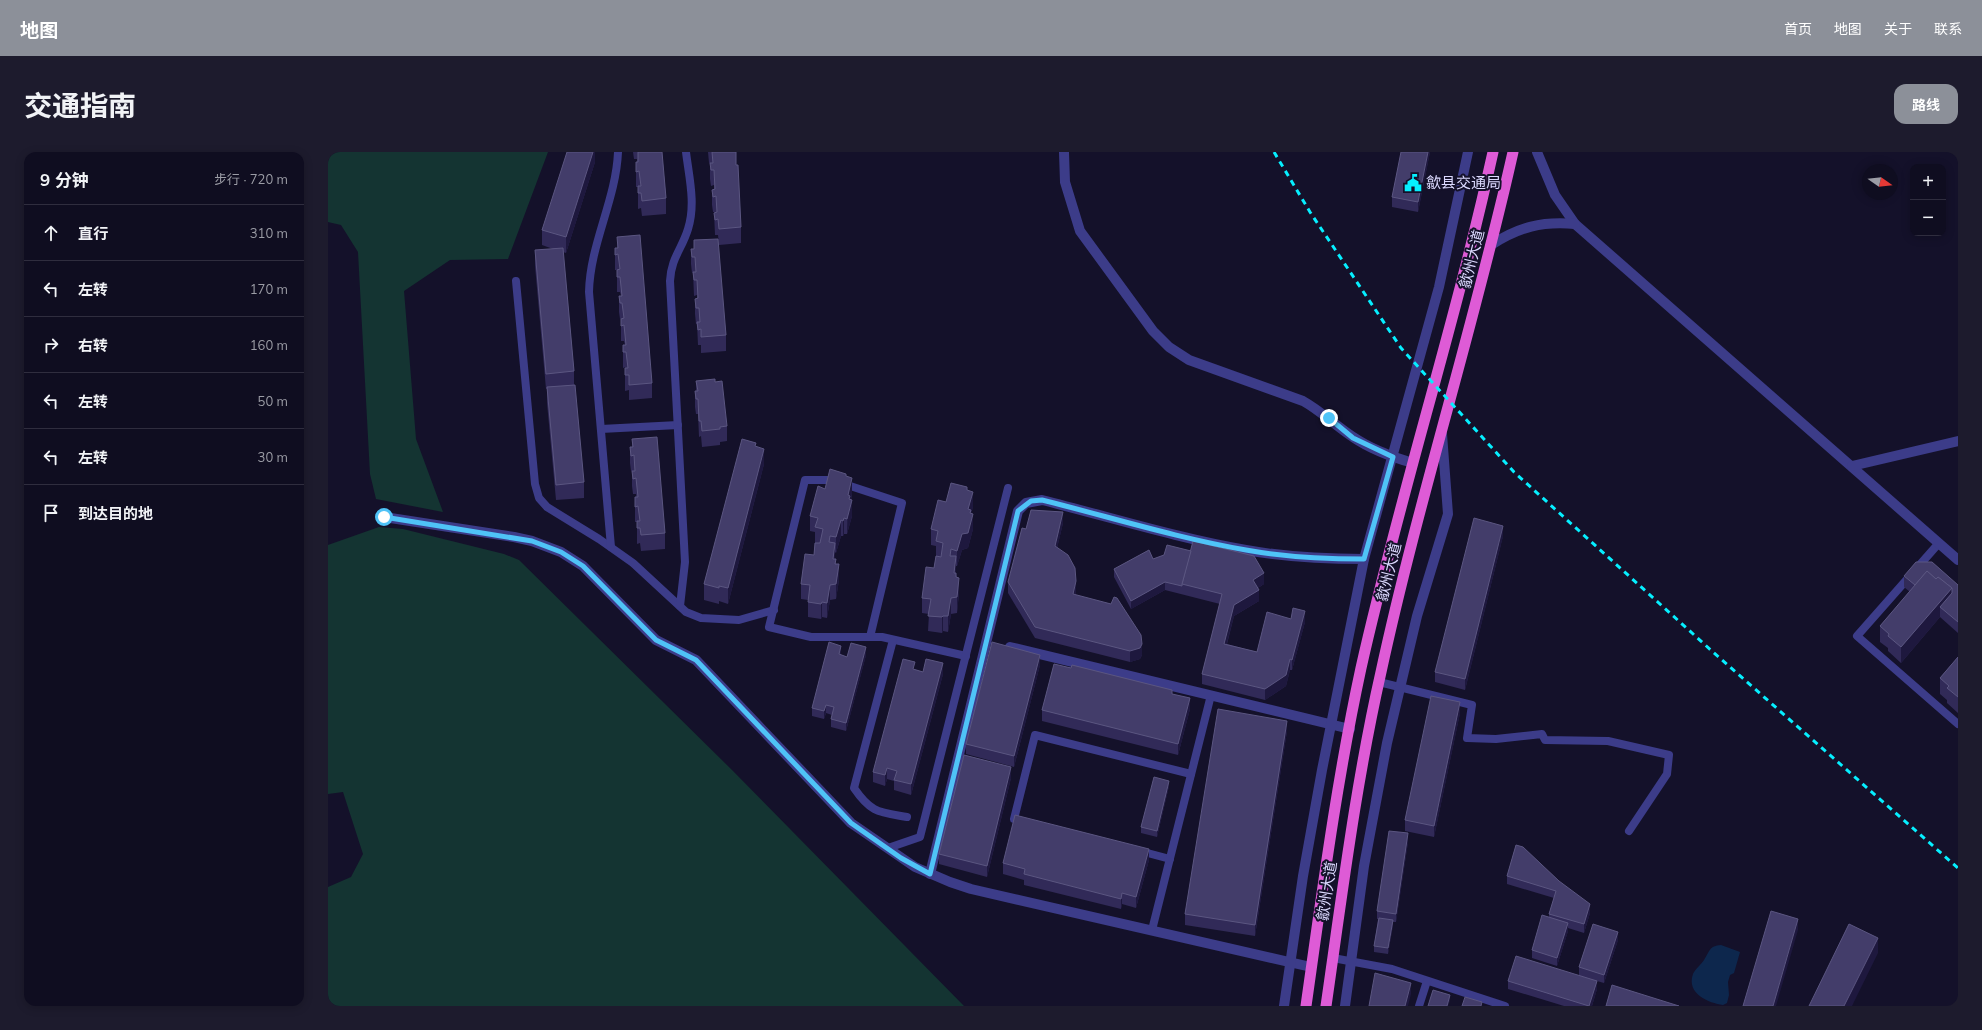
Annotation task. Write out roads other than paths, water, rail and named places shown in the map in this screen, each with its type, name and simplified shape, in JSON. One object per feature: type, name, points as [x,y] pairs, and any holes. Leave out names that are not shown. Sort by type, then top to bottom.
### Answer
[{"type":"highway","name":"歙州大道","points":[[1306,1006],[1311,967],[1361,669],[1378,595],[1468,255],[1493,152]]},
{"type":"highway","name":"歙州大道","points":[[1326,1006],[1358,795],[1379,682],[1403,578],[1491,245],[1513,152]]},
{"type":"street","points":[[1064,152],[1065,182],[1080,231],[1153,331],[1169,347],[1189,360],[1303,401],[1325,414],[1353,438],[1393,457],[1413,463]]},
{"type":"street","points":[[1284,1006],[1303,876],[1330,724],[1364,559],[1439,287],[1468,152]]},
{"type":"street","points":[[1536,152],[1555,195],[1575,224],[1958,560]]},
{"type":"street","points":[[1491,245],[1512,233],[1538,224],[1554,222],[1575,224]]},
{"type":"street","points":[[1345,1006],[1350,961],[1367,850],[1400,688],[1417,616],[1448,514],[1442,432]]},
{"type":"street","points":[[1852,466],[1958,441]]},
{"type":"street","points":[[930,874],[994,643],[1018,511],[1031,501],[1042,500],[1209,543],[1247,550],[1314,558],[1364,559]]},
{"type":"street","points":[[384,517],[532,541],[561,552],[583,566],[656,640],[696,660],[851,823],[930,874],[972,889],[1311,967]]},
{"type":"street","points":[[994,643],[1350,729]]},
{"type":"lane","points":[[611,547],[589,282],[612,192],[618,152]]},
{"type":"lane","points":[[680,606],[685,562],[670,281],[673,259],[685,238],[692,213],[686,152]]},
{"type":"lane","points":[[516,281],[535,484],[539,498],[547,507],[611,547],[652,578],[686,612],[701,618],[739,620],[774,610]]},
{"type":"lane","points":[[601,430],[678,425]]},
{"type":"lane","points":[[870,637],[902,503],[832,480],[805,480],[770,627],[811,637],[870,637],[893,640],[966,656]]},
{"type":"lane","points":[[888,848],[920,837],[1008,488]]},
{"type":"lane","points":[[1939,543],[1857,636],[1958,724]]},
{"type":"lane","points":[[893,640],[854,788],[865,802],[876,811],[907,817]]},
{"type":"lane","points":[[1379,682],[1472,705],[1467,738],[1496,738],[1542,734],[1545,740],[1608,741],[1669,755],[1667,774],[1629,831]]},
{"type":"lane","points":[[1152,930],[1211,695]]},
{"type":"lane","points":[[1029,823],[1014,819],[1035,735],[1191,774]]},
{"type":"lane","points":[[1133,849],[1170,859]]},
{"type":"lane","points":[[1333,958],[1392,969],[1505,1006]]},
{"type":"lane","points":[[1419,1006],[1427,980]]},
{"type":"water","points":[[1721,945],[1740,952],[1734,973],[1730,975],[1728,982],[1729,995],[1727,1003],[1723,1005],[1711,1002],[1700,996],[1693,987],[1692,981],[1694,972],[1703,962],[1710,950],[1714,946]]},
{"type":"railway","points":[[1274,152],[1310,212],[1401,348],[1514,472],[1713,652],[1958,868]]},
{"type":"place","name":"歙县交通局","points":[[1413,183]]}]
